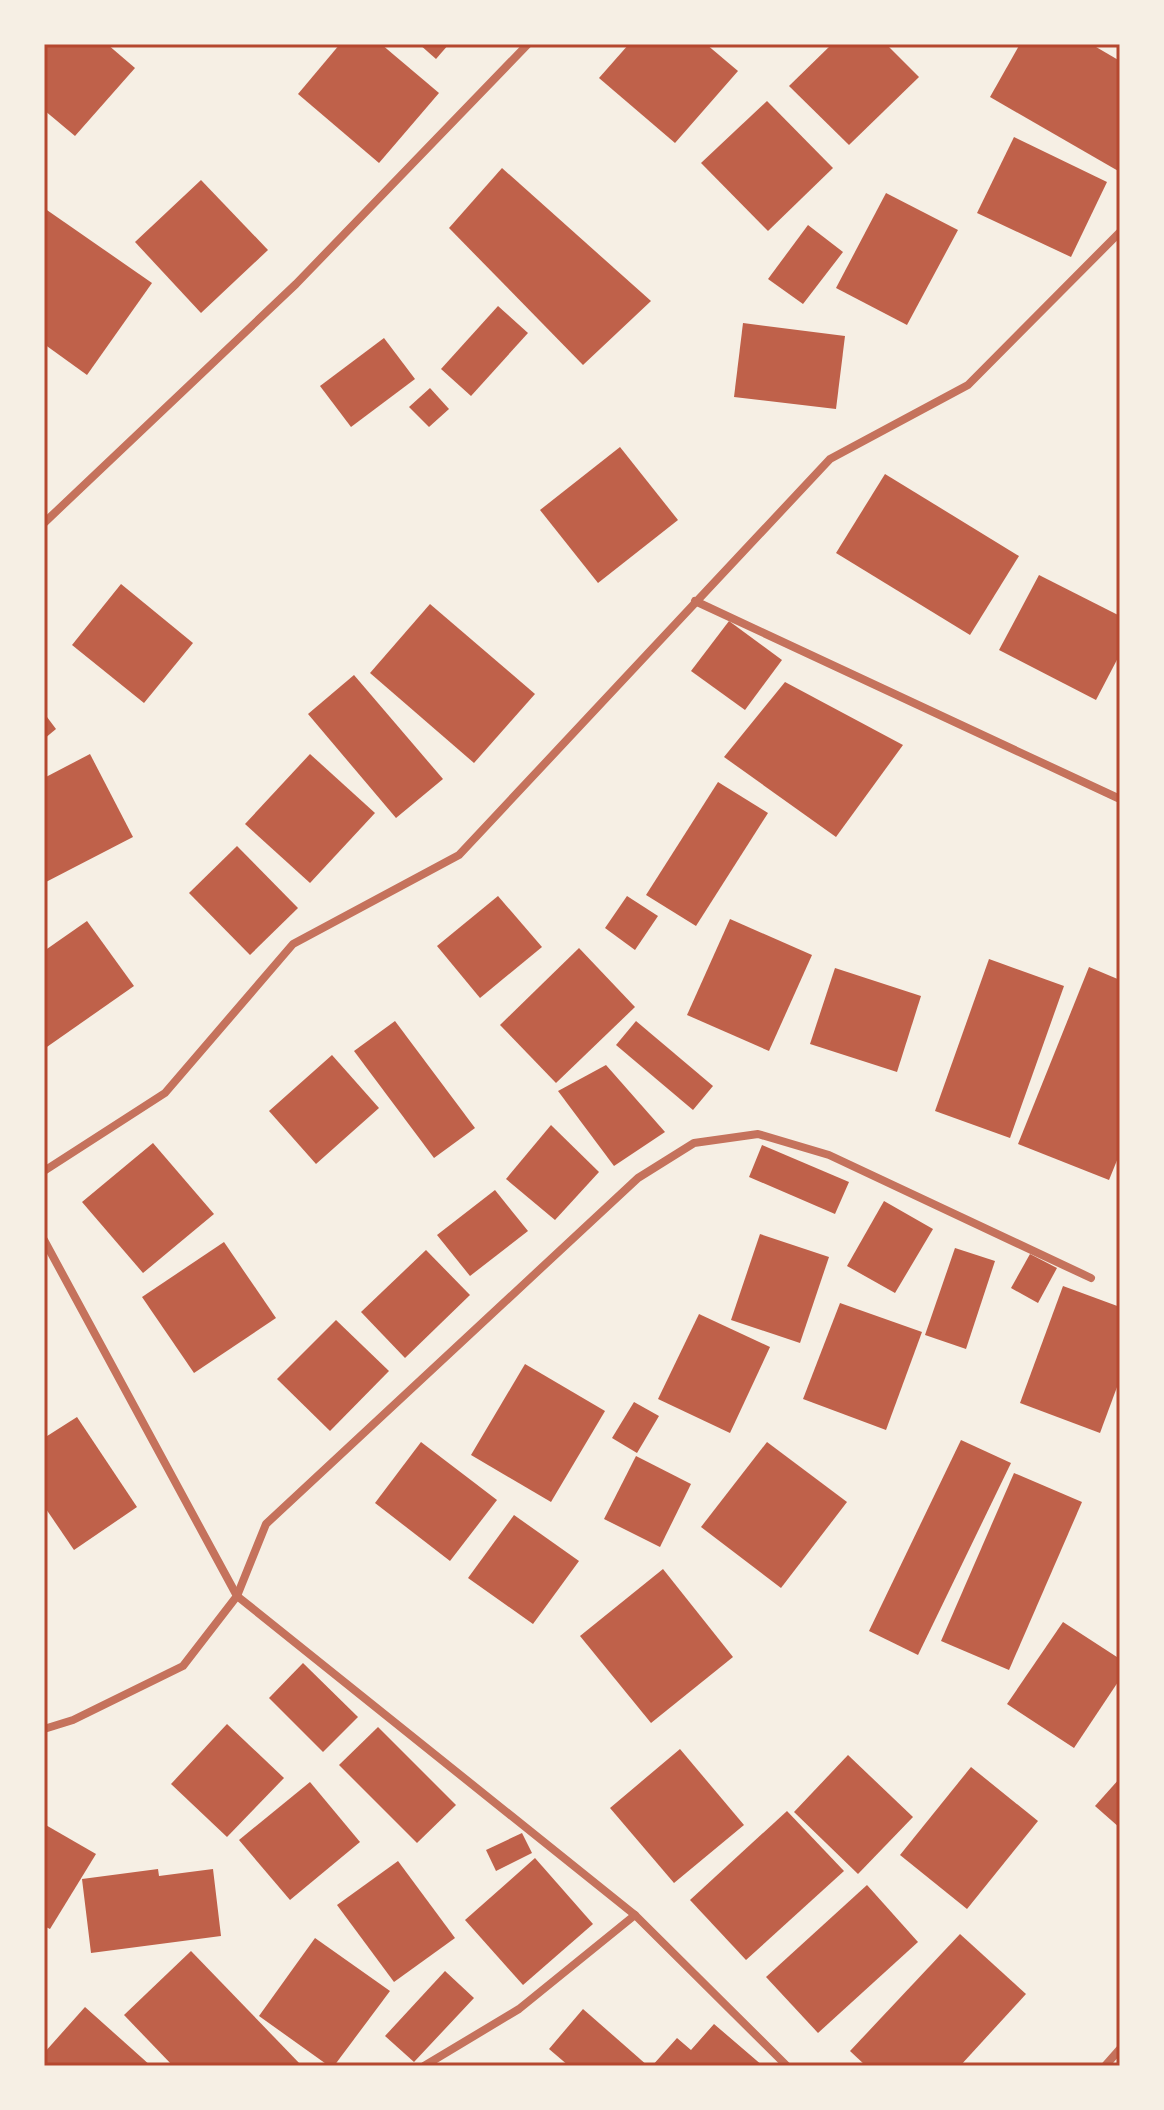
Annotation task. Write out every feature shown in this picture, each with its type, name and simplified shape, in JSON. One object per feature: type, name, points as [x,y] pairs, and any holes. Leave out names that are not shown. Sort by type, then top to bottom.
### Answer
[{"type":"street","points":[[44,523],[296,284],[528,44]]},
{"type":"street","points":[[44,1171],[165,1093],[293,944],[459,855],[830,459],[968,385],[1120,232]]},
{"type":"street","points":[[695,601],[1120,799]]},
{"type":"street","points":[[44,1729],[73,1720],[183,1666],[237,1596],[266,1524],[638,1178],[694,1143],[758,1134],[829,1155],[1091,1278]]},
{"type":"street","points":[[44,1240],[237,1596],[635,1915],[787,2066]]},
{"type":"street","points":[[424,2066],[519,2009],[635,1915]]},
{"type":"street","points":[[1105,2066],[1120,2049]]},
{"type":"building","points":[[44,44],[107,44],[135,68],[75,136],[44,110]]},
{"type":"building","points":[[340,44],[381,44],[439,93],[379,163],[298,94]]},
{"type":"building","points":[[419,44],[449,44],[436,59]]},
{"type":"building","points":[[629,44],[706,44],[738,71],[675,143],[599,78]]},
{"type":"building","points":[[832,44],[886,44],[919,77],[849,145],[789,86]]},
{"type":"building","points":[[1020,44],[1091,44],[1120,61],[1120,172],[990,97]]},
{"type":"building","points":[[767,101],[833,168],[768,231],[701,163]]},
{"type":"building","points":[[1014,137],[1107,182],[1071,257],[977,213]]},
{"type":"building","points":[[502,168],[651,301],[583,365],[449,228]]},
{"type":"building","points":[[201,180],[268,250],[201,313],[135,242]]},
{"type":"building","points":[[886,193],[958,230],[907,325],[836,288]]},
{"type":"building","points":[[44,208],[152,283],[87,375],[44,344]]},
{"type":"building","points":[[808,225],[843,252],[803,304],[768,279]]},
{"type":"building","points":[[498,306],[528,333],[471,396],[441,369]]},
{"type":"building","points":[[743,323],[845,336],[836,409],[734,397]]},
{"type":"building","points":[[384,338],[415,379],[351,427],[320,386]]},
{"type":"building","points":[[430,388],[449,409],[429,427],[409,407]]},
{"type":"building","points":[[620,447],[678,520],[598,583],[540,510]]},
{"type":"building","points":[[885,474],[1019,556],[970,635],[836,553]]},
{"type":"building","points":[[1039,575],[1120,616],[1120,654],[1096,700],[999,650]]},
{"type":"building","points":[[121,584],[193,643],[144,703],[72,645]]},
{"type":"building","points":[[430,604],[535,694],[474,763],[370,673]]},
{"type":"building","points":[[729,621],[782,660],[745,710],[691,671]]},
{"type":"building","points":[[354,675],[443,779],[396,818],[308,714]]},
{"type":"building","points":[[785,682],[903,745],[836,837],[724,757]]},
{"type":"building","points":[[44,713],[56,729],[44,739]]},
{"type":"building","points":[[90,754],[133,837],[44,883],[44,778]]},
{"type":"building","points":[[310,754],[375,813],[310,883],[245,824]]},
{"type":"building","points":[[718,782],[768,813],[696,926],[646,895]]},
{"type":"building","points":[[237,846],[298,908],[250,955],[189,893]]},
{"type":"building","points":[[498,896],[542,947],[480,998],[437,946]]},
{"type":"building","points":[[627,896],[658,916],[635,950],[605,928]]},
{"type":"building","points":[[730,919],[812,955],[769,1051],[687,1015]]},
{"type":"building","points":[[87,921],[134,986],[44,1049],[44,951]]},
{"type":"building","points":[[579,948],[635,1007],[556,1083],[500,1025]]},
{"type":"building","points":[[989,959],[1064,986],[1010,1138],[935,1111]]},
{"type":"building","points":[[1089,967],[1120,980],[1120,1153],[1109,1180],[1018,1144]]},
{"type":"building","points":[[835,968],[921,996],[897,1072],[810,1044]]},
{"type":"building","points":[[395,1021],[475,1128],[434,1158],[354,1051]]},
{"type":"building","points":[[636,1021],[713,1086],[693,1110],[616,1045]]},
{"type":"building","points":[[332,1055],[379,1108],[316,1164],[269,1111]]},
{"type":"building","points":[[606,1065],[665,1132],[614,1166],[558,1091]]},
{"type":"building","points":[[551,1125],[599,1172],[555,1220],[506,1179]]},
{"type":"building","points":[[153,1143],[214,1214],[143,1273],[82,1202]]},
{"type":"building","points":[[762,1145],[849,1182],[835,1214],[749,1177]]},
{"type":"building","points":[[495,1190],[528,1231],[470,1276],[437,1235]]},
{"type":"building","points":[[884,1201],[933,1229],[895,1293],[847,1266]]},
{"type":"building","points":[[760,1234],[829,1257],[800,1343],[731,1320]]},
{"type":"building","points":[[224,1242],[276,1318],[194,1373],[142,1297]]},
{"type":"building","points":[[955,1248],[995,1261],[966,1349],[925,1335]]},
{"type":"building","points":[[426,1250],[470,1295],[405,1358],[361,1312]]},
{"type":"building","points":[[1030,1254],[1057,1268],[1038,1303],[1011,1288]]},
{"type":"building","points":[[1063,1286],[1120,1307],[1120,1379],[1100,1433],[1020,1403]]},
{"type":"building","points":[[840,1303],[922,1332],[886,1430],[803,1399]]},
{"type":"building","points":[[699,1314],[770,1347],[730,1433],[658,1399]]},
{"type":"building","points":[[336,1320],[389,1371],[330,1431],[277,1379]]},
{"type":"building","points":[[525,1364],[605,1411],[551,1502],[471,1455]]},
{"type":"building","points":[[634,1402],[659,1416],[637,1453],[612,1438]]},
{"type":"building","points":[[77,1417],[137,1507],[74,1550],[44,1506],[44,1438]]},
{"type":"building","points":[[961,1440],[1011,1463],[918,1655],[869,1631]]},
{"type":"building","points":[[421,1442],[497,1500],[450,1561],[375,1503]]},
{"type":"building","points":[[767,1442],[847,1502],[781,1588],[701,1527]]},
{"type":"building","points":[[636,1456],[691,1484],[660,1547],[604,1519]]},
{"type":"building","points":[[1014,1473],[1082,1502],[1009,1670],[941,1641]]},
{"type":"building","points":[[514,1515],[579,1561],[533,1624],[468,1578]]},
{"type":"building","points":[[663,1569],[733,1657],[651,1723],[580,1636]]},
{"type":"building","points":[[1063,1622],[1120,1659],[1120,1679],[1074,1748],[1007,1704]]},
{"type":"building","points":[[303,1663],[358,1717],[323,1752],[269,1698]]},
{"type":"building","points":[[227,1724],[284,1778],[227,1837],[171,1784]]},
{"type":"building","points":[[378,1727],[456,1805],[417,1843],[339,1765]]},
{"type":"building","points":[[680,1749],[744,1825],[674,1883],[610,1808]]},
{"type":"building","points":[[848,1755],[913,1817],[858,1874],[794,1812]]},
{"type":"building","points":[[971,1767],[1038,1821],[967,1909],[900,1855]]},
{"type":"building","points":[[1120,1778],[1120,1828],[1095,1806]]},
{"type":"building","points":[[310,1782],[360,1842],[290,1900],[239,1840]]},
{"type":"building","points":[[787,1811],[844,1871],[746,1960],[690,1900]]},
{"type":"building","points":[[44,1824],[96,1854],[50,1929],[44,1926]]},
{"type":"building","points":[[522,1833],[532,1853],[496,1871],[486,1850]]},
{"type":"building","points":[[535,1858],[593,1924],[523,1985],[465,1920]]},
{"type":"building","points":[[398,1861],[455,1938],[394,1982],[337,1905]]},
{"type":"building","points":[[158,1869],[159,1876],[213,1869],[221,1936],[91,1953],[82,1879]]},
{"type":"building","points":[[867,1885],[918,1942],[818,2033],[766,1977]]},
{"type":"building","points":[[960,1934],[1026,1994],[960,2066],[866,2066],[850,2051]]},
{"type":"building","points":[[315,1938],[390,1991],[334,2066],[329,2066],[259,2016]]},
{"type":"building","points":[[191,1951],[302,2066],[173,2066],[124,2015]]},
{"type":"building","points":[[445,1971],[474,1998],[414,2062],[385,2036]]},
{"type":"building","points":[[85,2007],[151,2066],[44,2066],[44,2053]]},
{"type":"building","points":[[583,2009],[648,2066],[569,2066],[549,2049]]},
{"type":"building","points":[[714,2024],[763,2066],[652,2066],[677,2038],[691,2050]]}]
